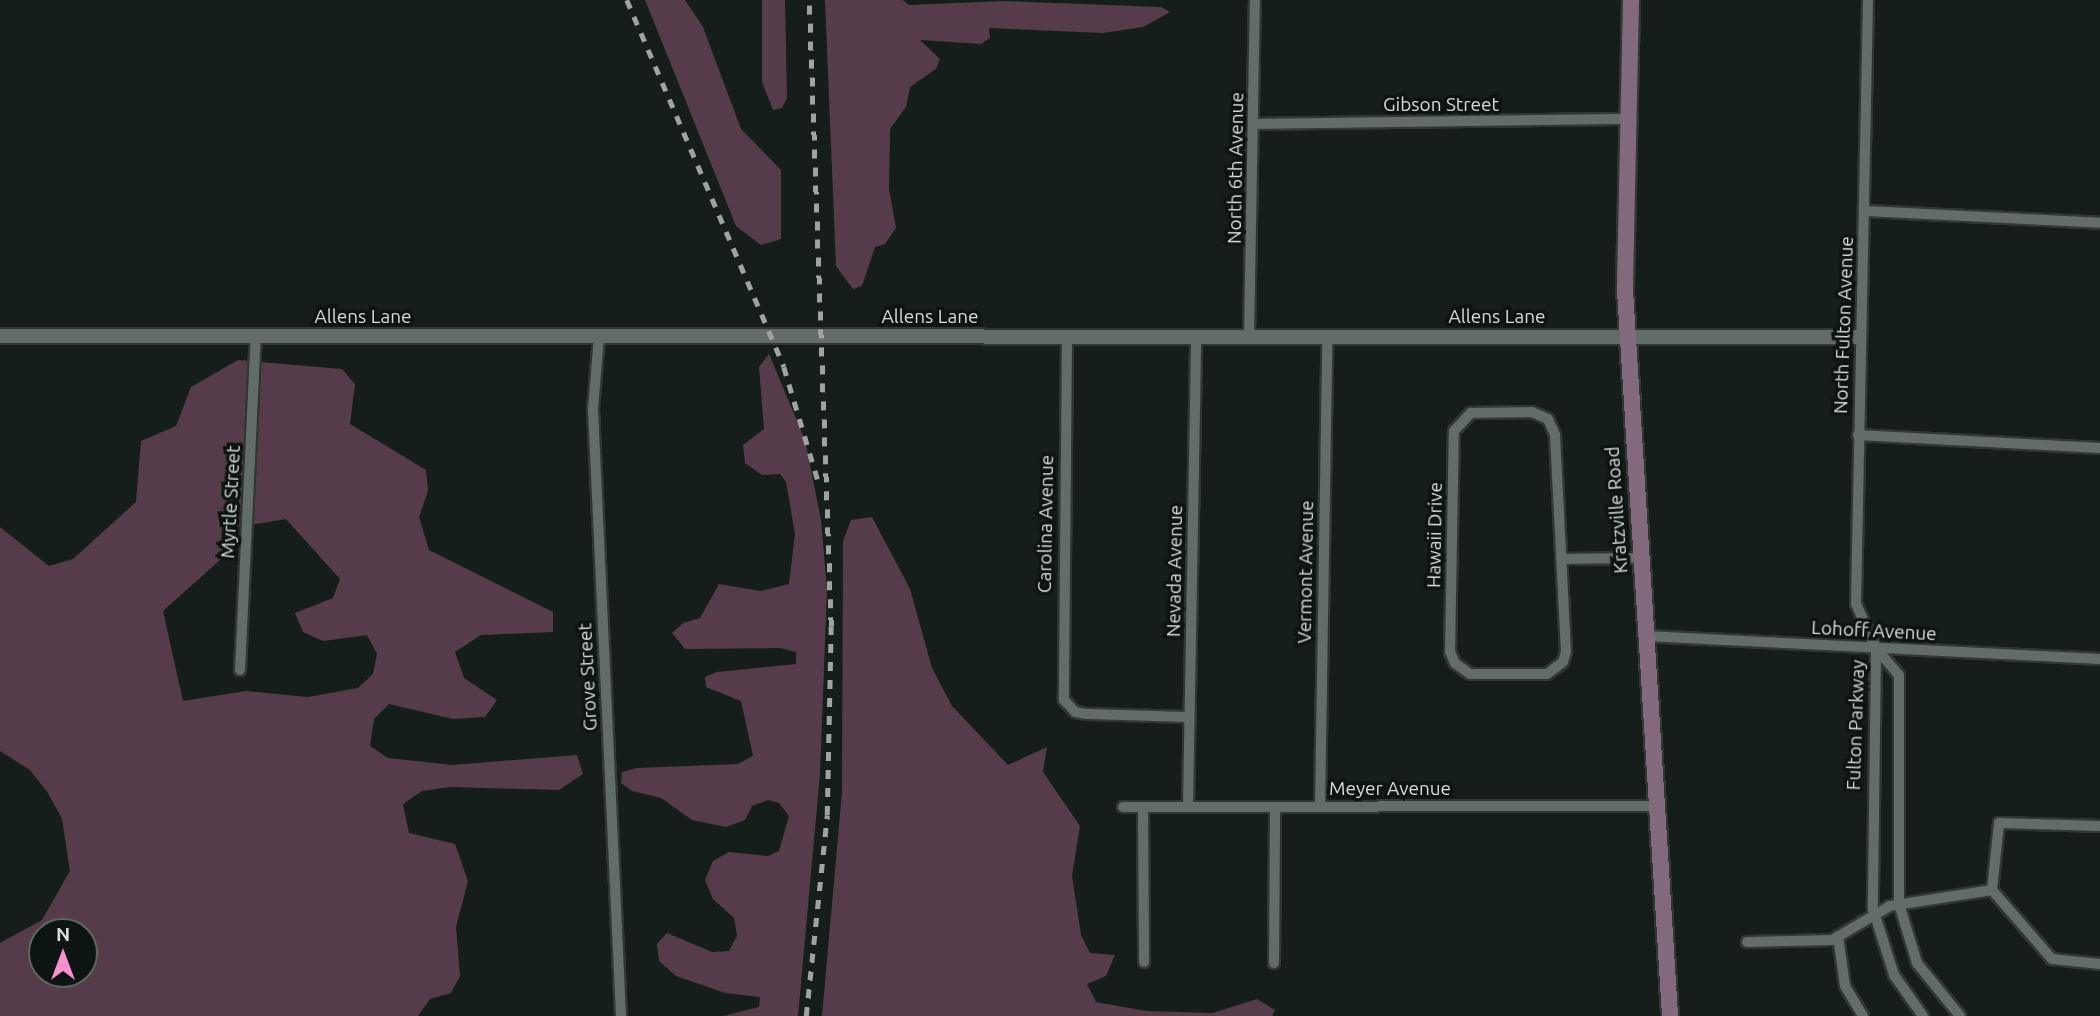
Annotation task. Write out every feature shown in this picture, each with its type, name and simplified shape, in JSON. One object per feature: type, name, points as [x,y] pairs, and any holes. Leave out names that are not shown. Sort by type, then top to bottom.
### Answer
[{"type":"main road","name":"Kratzville Road","points":[[1630,0],[1628,335],[1670,1016]]},
{"type":"street","name":"North 6th Avenue","points":[[1249,337],[1255,124],[1255,0]]},
{"type":"street","name":"North Fulton Avenue","points":[[1868,0],[1866,211],[1859,337],[1856,604],[1876,648]]},
{"type":"street","name":"Gibson Street","points":[[1255,124],[1628,118]]},
{"type":"street","points":[[1866,211],[2100,223]]},
{"type":"street","name":"Allens Lane","points":[[0,336],[1859,337]]},
{"type":"street","name":"Myrtle Street","points":[[240,670],[256,336]]},
{"type":"street","name":"Carolina Avenue","points":[[1066,336],[1062,694],[1072,710],[1086,715],[1189,717]]},
{"type":"street","name":"Grove Street","points":[[598,337],[593,410],[621,1016]]},
{"type":"street","name":"Nevada Avenue","points":[[1188,806],[1196,337]]},
{"type":"street","name":"Vermont Avenue","points":[[1320,807],[1327,337]]},
{"type":"street","name":"Hawaii Drive","points":[[1532,412],[1548,419],[1555,435],[1563,559],[1566,652],[1556,669],[1536,675],[1480,675],[1455,663],[1450,652],[1454,436],[1466,416],[1532,412]]},
{"type":"street","points":[[1858,435],[2100,448]]},
{"type":"street","points":[[1563,559],[1642,558]]},
{"type":"street","name":"Lohoff Avenue","points":[[1646,636],[2100,659]]},
{"type":"street","name":"Fulton Parkway","points":[[1876,648],[1899,675],[1899,904],[1917,963],[1960,1016]]},
{"type":"street","name":"Fulton Parkway","points":[[1876,648],[1870,883],[1874,915],[1894,975],[1918,1014]]},
{"type":"street","name":"Meyer Avenue","points":[[1123,807],[1657,806]]},
{"type":"street","points":[[1273,963],[1275,807]]},
{"type":"street","points":[[1143,808],[1144,962]]},
{"type":"street","points":[[2100,826],[1998,823],[1992,890],[2052,959],[2100,964]]},
{"type":"street","points":[[1747,942],[1821,942],[1899,904],[1992,890]]},
{"type":"street","points":[[1838,936],[1845,986],[1863,1016]]},
{"type":"shaded area","points":[[645,0],[685,0],[703,27],[741,129],[781,170],[781,239],[761,245],[736,226]]},
{"type":"shaded area","points":[[762,0],[785,0],[787,98],[782,108],[773,110],[762,82]]},
{"type":"shaded area","points":[[825,0],[903,0],[909,5],[1004,1],[1161,7],[1170,12],[1143,27],[1103,33],[989,28],[990,38],[981,44],[920,40],[940,59],[936,69],[910,87],[906,107],[890,129],[889,189],[896,228],[885,244],[875,247],[862,286],[853,289],[836,266]]},
{"type":"shaded area","points":[[769,354],[805,440],[821,520],[827,589],[820,774],[798,1016],[723,1016],[759,1007],[760,997],[725,993],[676,976],[659,961],[657,944],[667,933],[712,952],[729,951],[737,936],[734,918],[713,899],[705,880],[713,861],[729,852],[768,856],[779,851],[789,816],[779,803],[768,800],[752,806],[745,820],[726,827],[692,820],[661,798],[632,791],[621,783],[622,772],[637,768],[738,764],[753,756],[741,701],[706,687],[705,677],[717,672],[796,664],[796,652],[780,648],[685,649],[672,633],[683,623],[700,618],[719,584],[761,591],[789,584],[795,534],[786,482],[780,474],[762,475],[745,463],[743,445],[764,429],[759,367]]},
{"type":"shaded area","points":[[238,360],[342,369],[355,384],[350,424],[426,470],[428,491],[419,517],[429,550],[553,612],[553,632],[481,635],[455,652],[464,678],[497,700],[485,717],[453,719],[389,704],[374,719],[370,746],[388,758],[452,765],[577,755],[583,774],[559,790],[450,787],[422,791],[403,804],[409,833],[455,844],[468,881],[456,927],[460,976],[451,993],[430,999],[418,1016],[0,1016],[0,943],[28,928],[28,988],[98,988],[98,918],[43,918],[70,871],[62,819],[48,793],[30,770],[0,751],[0,527],[49,566],[73,559],[136,502],[141,441],[176,426],[191,387]],"holes":[[[286,519],[340,579],[333,598],[295,613],[303,632],[323,641],[367,635],[377,654],[373,674],[358,688],[308,697],[246,691],[183,701],[163,611],[221,559],[245,526]]]},
{"type":"shaded area","points":[[872,517],[910,589],[932,668],[952,706],[1008,765],[1047,747],[1043,772],[1080,826],[1072,876],[1081,935],[1090,953],[1115,955],[1106,976],[1087,984],[1096,1002],[1146,1011],[1213,1013],[1257,999],[1275,1010],[1272,1016],[822,1016],[842,792],[843,541],[851,520]]},
{"type":"railway","points":[[627,0],[784,367],[819,484]]},
{"type":"railway","points":[[806,1016],[827,815],[831,626],[809,0]]}]
